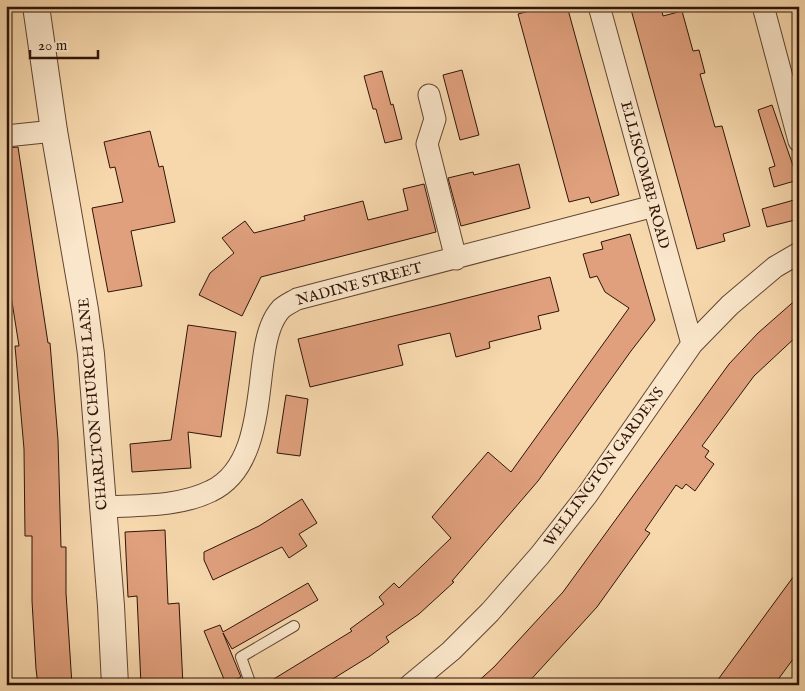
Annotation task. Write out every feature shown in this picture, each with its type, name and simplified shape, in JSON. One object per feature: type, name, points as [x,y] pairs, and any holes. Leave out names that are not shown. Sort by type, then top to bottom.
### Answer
[{"type":"street","name":"CHARLTON CHURCH LANE","points":[[36,6],[54,131],[86,310],[111,606],[115,685]]},
{"type":"street","name":"ELLISCOMBE ROAD","points":[[599,6],[692,344]]},
{"type":"street","points":[[763,6],[799,141]]},
{"type":"street","points":[[429,95],[435,119],[427,144],[456,258]]},
{"type":"street","points":[[6,136],[54,131]]},
{"type":"street","name":"NADINE STREET","points":[[103,508],[189,499],[212,491],[232,476],[244,456],[252,432],[266,343],[271,325],[281,309],[297,299],[654,206]]},
{"type":"street","name":"WELLINGTON GARDENS","points":[[410,685],[451,651],[484,618],[540,555],[587,495],[692,344],[730,306],[775,267],[799,253]]},
{"type":"lane","points":[[251,685],[241,657],[294,626]]},
{"type":"building","points":[[536,6],[567,6],[619,195],[591,203],[589,197],[569,202],[518,14],[537,9]]},
{"type":"building","points":[[630,6],[661,6],[663,16],[682,11],[693,51],[699,50],[705,73],[700,74],[715,127],[722,126],[750,226],[723,234],[725,241],[697,249]]},
{"type":"building","points":[[462,70],[479,135],[460,140],[443,75]]},
{"type":"building","points":[[382,71],[402,139],[385,143],[376,109],[373,109],[364,76]]},
{"type":"building","points":[[772,105],[798,180],[774,187],[769,168],[775,166],[758,110]]},
{"type":"building","points":[[150,131],[159,167],[163,166],[175,222],[131,231],[142,286],[108,292],[92,208],[123,202],[115,167],[110,168],[104,142]]},
{"type":"building","points":[[18,147],[48,343],[50,343],[58,440],[61,547],[66,547],[66,593],[72,685],[38,685],[36,669],[32,601],[32,536],[25,536],[24,449],[15,346],[19,346],[6,264],[6,148]]},
{"type":"building","points":[[519,164],[530,208],[461,226],[448,178],[473,172],[474,175]]},
{"type":"building","points":[[424,184],[436,232],[261,277],[242,316],[199,295],[210,273],[234,253],[222,238],[245,221],[254,233],[305,220],[304,216],[363,201],[368,220],[408,210],[403,189]]},
{"type":"building","points":[[794,200],[799,219],[767,227],[762,209]]},
{"type":"building","points":[[630,234],[655,320],[538,481],[452,581],[454,582],[419,614],[386,637],[389,642],[323,685],[264,685],[352,631],[350,629],[384,604],[379,597],[394,583],[399,588],[451,538],[432,517],[488,452],[511,472],[629,308],[605,292],[597,276],[590,278],[583,254],[603,249],[601,242]]},
{"type":"building","points":[[550,277],[559,311],[538,316],[541,329],[489,342],[490,348],[456,357],[450,333],[398,345],[403,365],[310,387],[298,339]]},
{"type":"building","points":[[799,297],[799,334],[754,376],[702,446],[709,451],[705,457],[714,464],[695,491],[686,484],[682,489],[676,485],[645,530],[650,533],[597,607],[526,685],[474,685],[494,667],[563,592],[729,364],[758,333]]},
{"type":"building","points":[[188,325],[236,332],[221,437],[188,432],[191,468],[132,472],[130,444],[171,440]]},
{"type":"building","points":[[286,395],[308,399],[300,456],[277,453]]},
{"type":"building","points":[[302,499],[317,523],[299,534],[307,546],[289,558],[282,547],[213,580],[204,560],[204,552],[259,526]]},
{"type":"building","points":[[165,530],[168,604],[179,603],[183,685],[141,685],[137,596],[128,597],[125,532]]},
{"type":"building","points":[[799,569],[799,651],[774,685],[714,685]]},
{"type":"building","points":[[308,583],[318,600],[232,649],[223,633],[241,677],[226,684],[204,631],[220,625],[223,632]]}]
